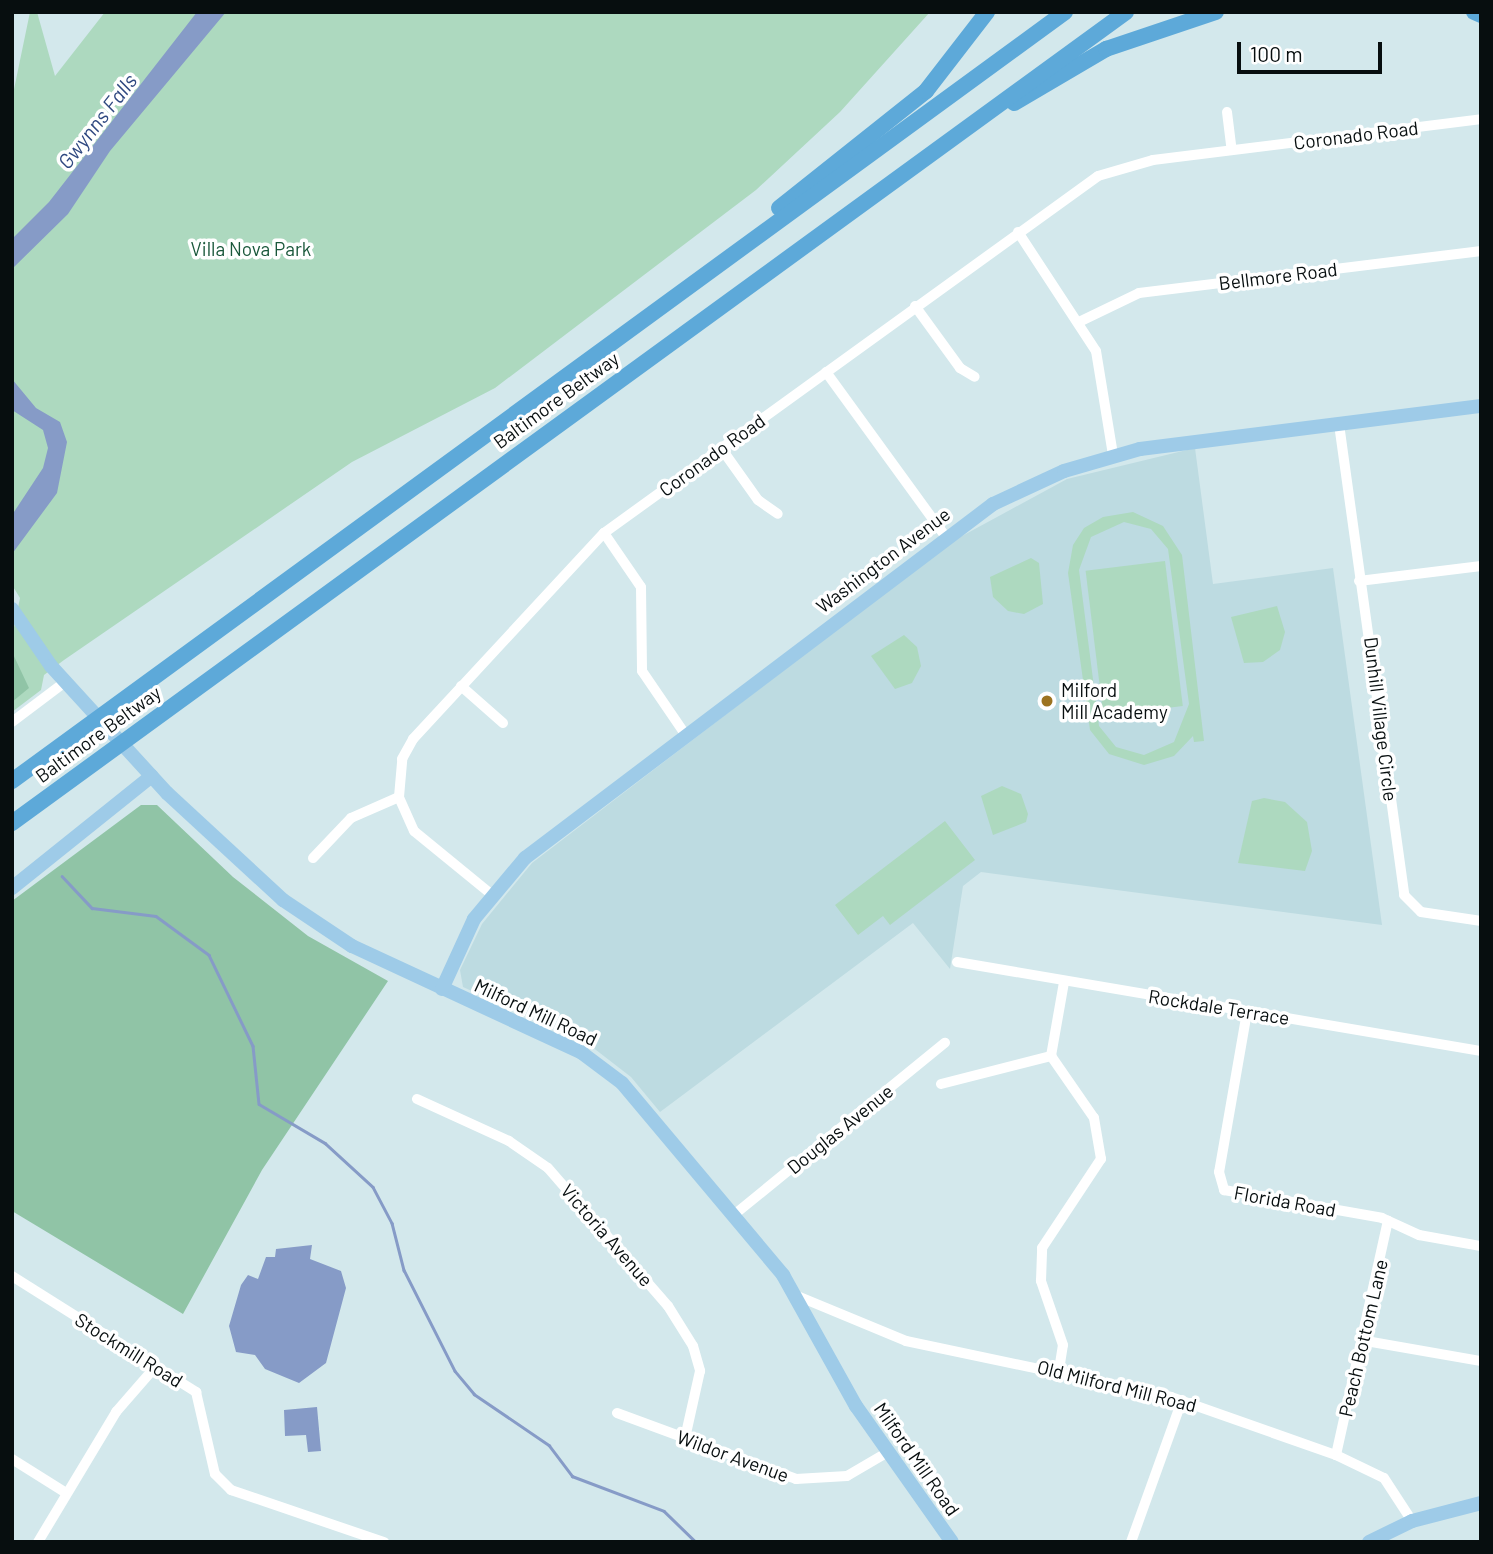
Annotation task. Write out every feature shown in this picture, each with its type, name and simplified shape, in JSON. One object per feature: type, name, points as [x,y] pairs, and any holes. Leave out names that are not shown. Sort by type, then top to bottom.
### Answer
[{"type":"highway","points":[[630,330],[903,111],[944,71],[987,12]]},
{"type":"highway","name":"Baltimore Beltway","points":[[12,781],[1065,12]]},
{"type":"highway","name":"Baltimore Beltway","points":[[12,823],[1126,12]]},
{"type":"highway","points":[[981,119],[1106,49],[1216,12]]},
{"type":"highway","points":[[1474,12],[1481,15]]},
{"type":"main road","name":"Washington Avenue","points":[[442,989],[491,894],[525,858],[945,536],[1018,491],[1113,455],[1481,406]]},
{"type":"main road","name":"Milford Mill Road","points":[[12,609],[65,682],[214,841],[308,919],[442,989],[602,1066],[735,1214],[795,1295],[888,1452],[952,1542]]},
{"type":"main road","points":[[12,888],[152,776]]},
{"type":"main road","points":[[1369,1542],[1412,1521],[1481,1503]]},
{"type":"street","points":[[1227,112],[1232,150]]},
{"type":"street","name":"Coronado Road","points":[[399,797],[406,749],[604,533],[1018,232],[1108,173],[1232,150],[1481,120]]},
{"type":"street","points":[[1018,232],[1081,321],[1100,367],[1113,455]]},
{"type":"street","name":"Bellmore Road","points":[[1081,321],[1139,293],[1481,251]]},
{"type":"street","points":[[915,306],[960,368],[975,377]]},
{"type":"street","points":[[826,372],[945,536]]},
{"type":"street","name":"Dunhill Village Circle","points":[[1339,424],[1404,895],[1421,912],[1481,921]]},
{"type":"street","points":[[721,447],[758,500],[778,514]]},
{"type":"street","points":[[604,533],[641,587],[642,671],[685,734]]},
{"type":"street","points":[[1359,581],[1481,566]]},
{"type":"street","points":[[12,722],[65,682]]},
{"type":"street","points":[[461,686],[503,723]]},
{"type":"street","points":[[313,858],[351,818],[399,797],[422,841],[491,894]]},
{"type":"street","name":"Rockdale Terrace","points":[[957,962],[1481,1051]]},
{"type":"street","points":[[1059,1370],[1061,1334],[1041,1281],[1042,1248],[1097,1169],[1100,1147],[1090,1111],[1051,1056],[1065,982]]},
{"type":"street","name":"Florida Road","points":[[1247,1012],[1222,1187],[1388,1221],[1419,1235],[1481,1246]]},
{"type":"street","name":"Douglas Avenue","points":[[735,1214],[945,1043]]},
{"type":"street","points":[[941,1084],[1051,1056]]},
{"type":"street","name":"Victoria Avenue","points":[[417,1099],[509,1141],[548,1168],[668,1306],[693,1346],[700,1371],[685,1438]]},
{"type":"street","name":"Peach Bottom Lane","points":[[1336,1455],[1366,1341],[1388,1221]]},
{"type":"street","name":"Stockmill Road","points":[[13,1279],[156,1366],[198,1395],[211,1463],[224,1485],[384,1542]]},
{"type":"street","name":"Old Milford Mill Road","points":[[795,1295],[906,1341],[1059,1370],[1182,1400],[1336,1455],[1384,1478],[1412,1521]]},
{"type":"street","points":[[1366,1341],[1481,1361]]},
{"type":"street","points":[[38,1542],[116,1412],[156,1366]]},
{"type":"street","points":[[1131,1542],[1182,1400]]},
{"type":"street","name":"Wildor Avenue","points":[[617,1413],[809,1481],[847,1476],[888,1452]]},
{"type":"street","points":[[12,1459],[66,1493]]},
{"type":"shaded area","name":"Milford Mill Academy","points":[[1195,448],[1213,584],[1333,568],[1382,925],[981,872],[963,886],[950,969],[913,923],[660,1112],[631,1077],[587,1043],[463,987],[460,970],[482,924],[532,863],[951,542],[1067,479]]},
{"type":"green space","name":"Villa Nova Park","points":[[30,12],[37,12],[55,76],[105,12],[930,12],[840,112],[756,190],[495,388],[352,462],[64,660],[44,675],[41,690],[12,712],[12,637],[20,598],[12,585],[12,99]]},
{"type":"green space","points":[[1133,512],[1163,526],[1182,555],[1204,741],[1194,742],[1193,736],[1174,756],[1144,765],[1109,754],[1090,730],[1068,573],[1073,545],[1084,528],[1103,517]],"holes":[[[1124,522],[1151,529],[1168,549],[1189,704],[1174,742],[1144,755],[1116,747],[1099,726],[1079,570],[1091,537]]]},
{"type":"green space","points":[[1031,558],[1039,563],[1043,604],[1024,614],[1008,611],[993,597],[990,577]]},
{"type":"green space","points":[[1165,561],[1183,706],[1103,716],[1086,571]]},
{"type":"green space","points":[[1277,606],[1285,632],[1280,650],[1263,662],[1244,663],[1231,617]]},
{"type":"green space","points":[[904,635],[917,647],[921,666],[912,683],[895,689],[871,656]]},
{"type":"green space","points":[[12,652],[29,688],[12,702]]},
{"type":"green space","points":[[1002,786],[1021,794],[1028,814],[1026,822],[993,835],[981,796]]},
{"type":"green space","points":[[1264,798],[1285,802],[1307,822],[1312,851],[1305,871],[1238,863],[1252,801]]},
{"type":"green space","points":[[141,805],[157,805],[233,877],[308,936],[388,981],[262,1170],[183,1314],[12,1211],[12,901]]},
{"type":"green space","points":[[945,821],[975,860],[890,925],[883,916],[858,935],[835,905]]},
{"type":"water","name":"Gwynns Falls","points":[[197,12],[226,12],[110,151],[68,214],[12,269],[12,239],[49,202]]},
{"type":"water","points":[[12,379],[36,408],[60,422],[67,442],[57,493],[12,554],[12,515],[43,468],[48,448],[43,430],[12,410]]},
{"type":"water","points":[[312,1245],[310,1259],[341,1271],[346,1288],[326,1363],[299,1383],[265,1369],[255,1355],[236,1352],[229,1326],[241,1285],[248,1275],[258,1279],[266,1257],[275,1257],[276,1249]]},
{"type":"water","points":[[317,1407],[321,1451],[308,1452],[306,1435],[285,1436],[284,1410]]},
{"type":"waterway","points":[[62,876],[92,908],[156,916],[209,955],[253,1046],[259,1104],[325,1143],[373,1187],[392,1223],[404,1270],[455,1371],[474,1394],[549,1445],[572,1476],[664,1511],[696,1542]]},
{"type":"place","name":"Milford Mill Academy","points":[[1047,701]]}]
